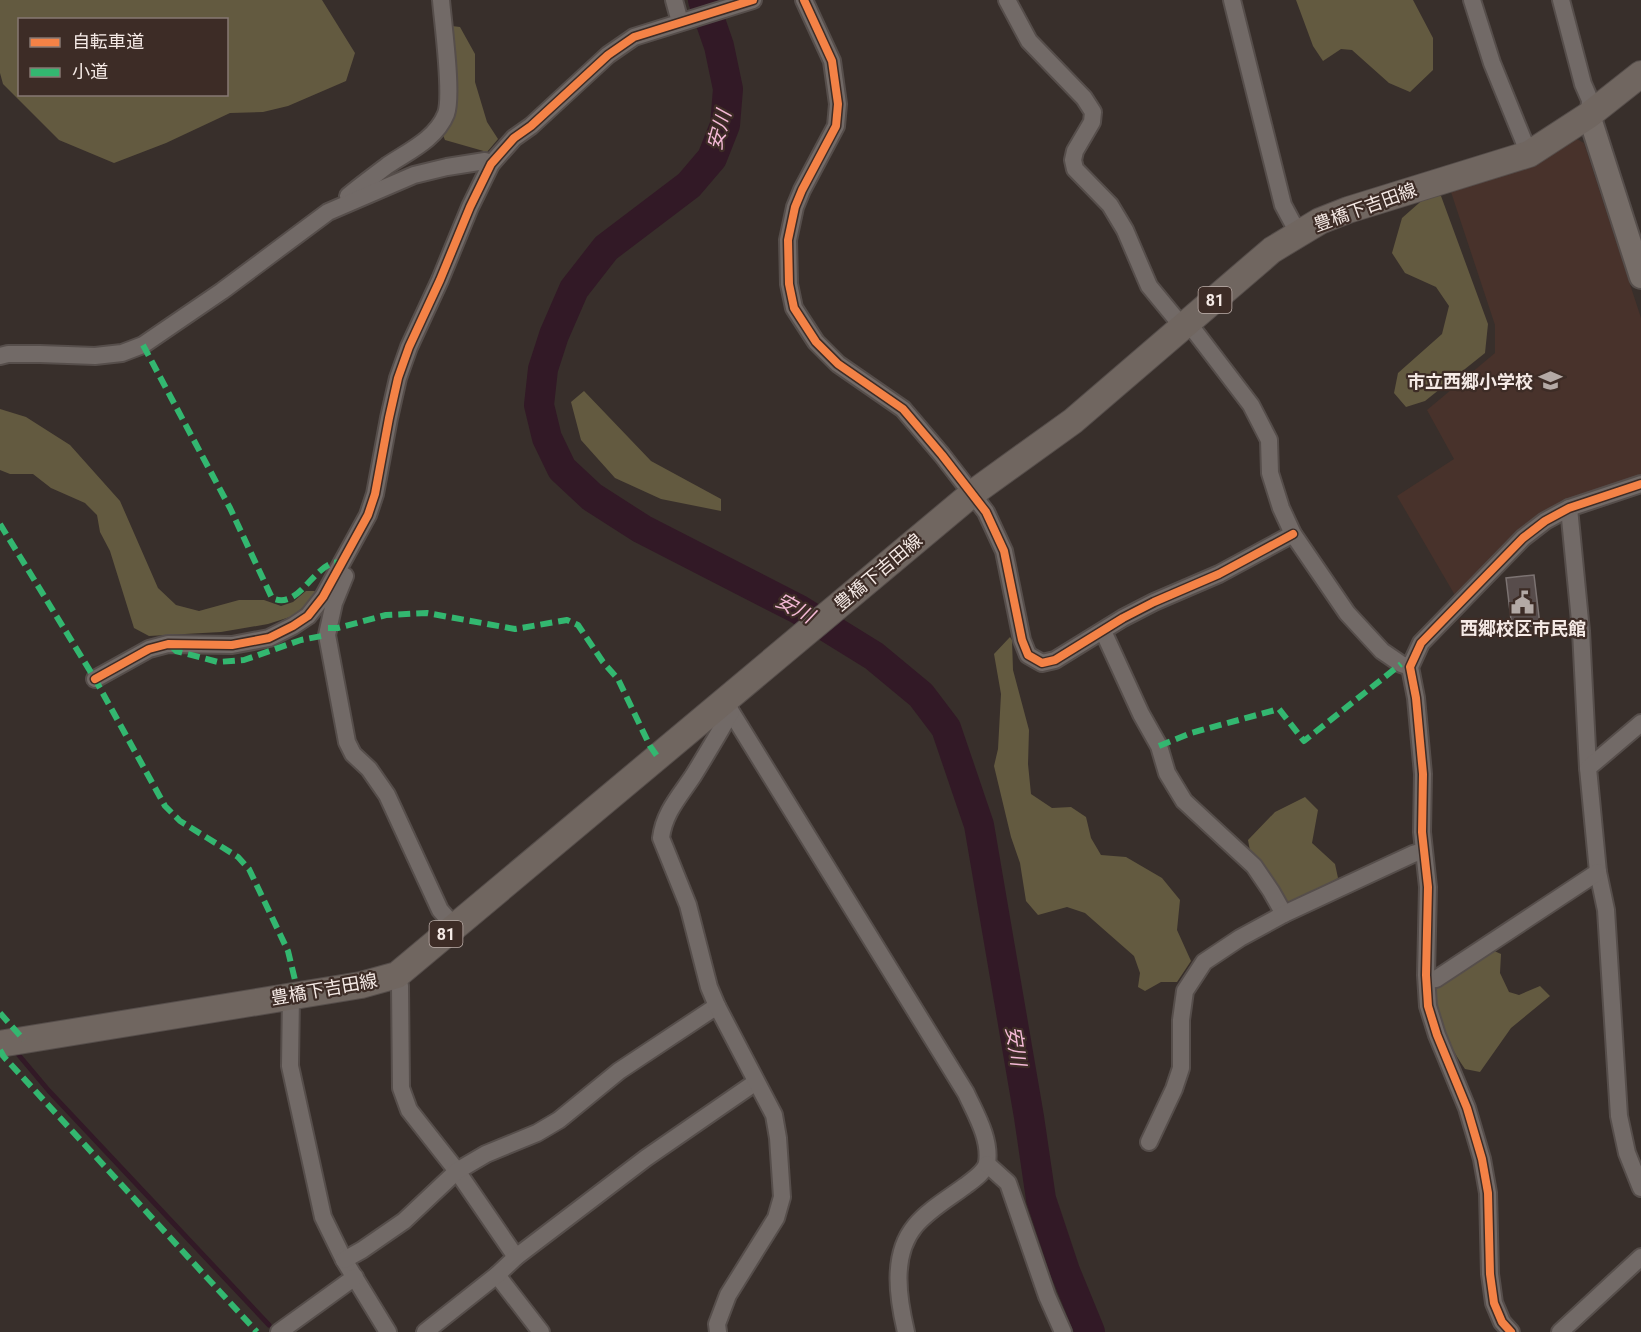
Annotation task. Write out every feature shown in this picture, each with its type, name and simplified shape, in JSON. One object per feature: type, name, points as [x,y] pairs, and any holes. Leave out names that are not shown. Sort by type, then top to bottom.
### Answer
[{"type":"main road","name":"豊橋下吉田線","points":[[0,1044],[361,985],[397,975],[657,756],[728,707],[834,608],[973,493],[1073,421],[1272,250],[1320,221],[1348,210],[1529,154],[1589,115],[1641,74]]},
{"type":"street","points":[[340,206],[349,195],[420,145],[438,128],[447,112],[441,0]]},
{"type":"street","points":[[674,0],[686,20]]},
{"type":"street","points":[[95,679],[129,659],[168,644],[232,645],[269,638],[293,627],[308,616],[323,597],[368,515],[375,494],[398,378],[409,347],[491,164],[514,138],[531,126],[608,55],[634,37],[753,0]]},
{"type":"street","points":[[804,0],[832,61],[838,104],[836,126],[798,198],[788,240],[789,284],[794,308],[816,342],[838,364],[903,409],[986,512],[1004,551],[1022,640],[1028,655],[1042,663],[1055,660],[1154,602],[1219,574],[1293,534]]},
{"type":"street","points":[[1007,0],[1029,41],[1084,98],[1093,112],[1092,122],[1073,160],[1075,169],[1110,204],[1125,230],[1149,286],[1177,320],[1193,329],[1251,405],[1269,440],[1270,473],[1281,508],[1293,534],[1347,613],[1382,651],[1401,664],[1410,667]]},
{"type":"street","points":[[1232,0],[1283,205],[1298,233]]},
{"type":"street","points":[[1472,0],[1492,63],[1529,154]]},
{"type":"street","points":[[1561,0],[1583,84],[1590,100],[1589,115],[1641,277]]},
{"type":"street","points":[[0,356],[40,354],[95,356],[122,353],[142,345],[222,291],[328,212],[414,175],[485,161],[491,164]]},
{"type":"street","points":[[1511,1332],[1502,1322],[1494,1303],[1490,1274],[1488,1193],[1482,1159],[1467,1108],[1437,1035],[1428,1006],[1426,980],[1428,887],[1424,851],[1423,774],[1416,698],[1410,667],[1421,643],[1523,538],[1569,508],[1641,484]]},
{"type":"street","points":[[1569,508],[1581,643],[1588,768],[1598,872],[1606,910],[1619,1116],[1627,1153],[1641,1188]]},
{"type":"street","points":[[343,562],[346,571],[334,603],[327,635],[347,742],[353,754],[369,769],[387,795],[440,910],[454,926]]},
{"type":"street","points":[[1103,630],[1140,714],[1159,746],[1167,773],[1184,801],[1254,867],[1284,914]]},
{"type":"street","points":[[718,1332],[717,1324],[728,1295],[776,1218],[782,1197],[778,1138],[774,1115],[717,1006],[700,955],[688,906],[661,838],[670,809],[690,780],[728,707]]},
{"type":"street","points":[[728,707],[966,1093],[980,1123],[987,1149],[987,1164],[978,1177],[915,1226],[904,1244],[899,1261],[900,1292],[906,1332]]},
{"type":"street","points":[[1588,768],[1641,723]]},
{"type":"street","points":[[1149,1142],[1174,1089],[1181,1068],[1181,1020],[1185,991],[1204,962],[1240,938],[1284,914],[1424,851]]},
{"type":"street","points":[[1426,980],[1436,979],[1598,872]]},
{"type":"street","points":[[397,975],[400,986],[401,1088],[409,1110],[457,1171],[516,1257]]},
{"type":"street","points":[[291,995],[290,1066],[323,1217],[344,1260],[388,1332]]},
{"type":"street","points":[[344,1260],[404,1221],[457,1171],[486,1154],[559,1120],[619,1071],[717,1006]]},
{"type":"street","points":[[425,1332],[497,1275],[516,1257],[646,1158],[756,1082]]},
{"type":"street","points":[[987,1164],[1008,1183],[1047,1296],[1063,1332]]},
{"type":"street","points":[[1560,1332],[1641,1257]]},
{"type":"street","points":[[497,1275],[541,1332]]},
{"type":"street","points":[[279,1332],[355,1277]]},
{"type":"shaded area","points":[[0,0],[322,0],[355,53],[346,81],[288,106],[263,112],[230,113],[166,143],[114,163],[59,140],[3,84],[0,73]]},
{"type":"shaded area","points":[[1296,0],[1413,0],[1433,38],[1433,70],[1410,92],[1389,83],[1352,50],[1341,49],[1323,61],[1313,46]]},
{"type":"shaded area","points":[[452,26],[460,27],[475,54],[475,82],[487,122],[498,139],[487,152],[445,140],[442,133],[453,115],[457,85]]},
{"type":"shaded area","name":"市立西郷小学校","points":[[1577,139],[1584,143],[1641,318],[1641,478],[1564,503],[1456,597],[1397,496],[1454,459],[1427,410],[1495,353],[1495,325],[1451,192],[1526,165]]},
{"type":"shaded area","points":[[1427,196],[1441,196],[1488,324],[1485,353],[1425,401],[1406,407],[1394,393],[1398,373],[1442,334],[1449,306],[1436,287],[1405,273],[1392,253],[1402,218]]},
{"type":"shaded area","points":[[584,391],[651,461],[721,499],[721,511],[661,499],[615,478],[581,440],[571,402]]},
{"type":"shaded area","points":[[0,409],[26,417],[70,445],[120,501],[158,588],[176,605],[199,611],[239,600],[264,600],[281,606],[293,602],[306,591],[315,591],[311,600],[293,616],[268,624],[221,632],[149,636],[134,628],[110,551],[100,532],[97,515],[85,503],[51,488],[33,474],[10,474],[0,470]]},
{"type":"shaded area","points":[[1010,637],[1013,670],[1029,730],[1028,764],[1031,794],[1052,808],[1071,807],[1086,817],[1091,838],[1101,855],[1126,857],[1162,878],[1180,900],[1177,930],[1191,961],[1177,982],[1161,982],[1145,991],[1138,987],[1140,973],[1134,956],[1085,913],[1067,907],[1038,915],[1026,901],[1020,863],[1011,837],[994,766],[998,749],[1001,694],[994,654]]},
{"type":"shaded area","points":[[1305,797],[1318,810],[1312,843],[1335,864],[1338,878],[1293,905],[1284,903],[1251,856],[1248,840],[1275,812]]},
{"type":"shaded area","points":[[1492,950],[1501,954],[1500,973],[1509,992],[1519,995],[1540,986],[1550,996],[1511,1028],[1480,1072],[1465,1069],[1449,1041],[1441,1021],[1434,989]]},
{"type":"building","name":"西郷校区市民館","points":[[1534,575],[1540,625],[1512,628],[1506,578]]},
{"type":"waterway","name":"安川","points":[[703,0],[719,46],[728,89],[725,125],[712,158],[689,185],[606,248],[574,289],[554,335],[543,369],[539,405],[547,438],[562,469],[592,497],[642,529],[798,609],[874,656],[921,695],[946,728],[979,825],[1041,1199],[1065,1271],[1090,1332]]},
{"type":"waterway","points":[[17,1053],[49,1091],[269,1325]]},
{"type":"marked path","points":[[143,345],[230,508],[272,598],[289,599],[325,567],[342,562]]},
{"type":"marked path","points":[[0,524],[95,679],[165,806],[180,821],[238,857],[249,869],[288,951],[295,980],[291,995]]},
{"type":"marked path","points":[[328,628],[338,628],[386,615],[427,613],[515,629],[567,620],[578,625],[603,662],[618,679],[657,756]]},
{"type":"marked path","points":[[172,647],[176,651],[218,662],[244,660],[301,640],[327,635]]},
{"type":"marked path","points":[[1159,746],[1191,733],[1279,709],[1304,741],[1401,664]]},
{"type":"marked path","points":[[0,1013],[24,1040]]},
{"type":"marked path","points":[[0,1050],[257,1332]]},
{"type":"cycle path","points":[[95,679],[149,649],[168,644],[232,645],[269,638],[308,616],[323,597],[368,515],[375,494],[398,378],[409,347],[491,164],[514,138],[531,126],[608,55],[634,37],[753,0]]},
{"type":"cycle path","points":[[804,0],[832,61],[838,104],[836,126],[795,207],[788,240],[789,284],[794,308],[816,342],[838,364],[903,409],[986,512],[1004,551],[1022,640],[1028,655],[1042,663],[1055,660],[1123,618],[1219,574],[1293,534]]},
{"type":"cycle path","points":[[1511,1332],[1502,1322],[1494,1303],[1490,1274],[1488,1193],[1482,1159],[1467,1108],[1437,1035],[1428,1006],[1426,975],[1428,887],[1422,832],[1423,774],[1416,698],[1410,667],[1421,643],[1523,538],[1545,521],[1569,508],[1641,484]]},
{"type":"place","name":"市立西郷小学校","points":[[1551,381]]},
{"type":"place","name":"西郷校区市民館","points":[[1523,602]]}]
